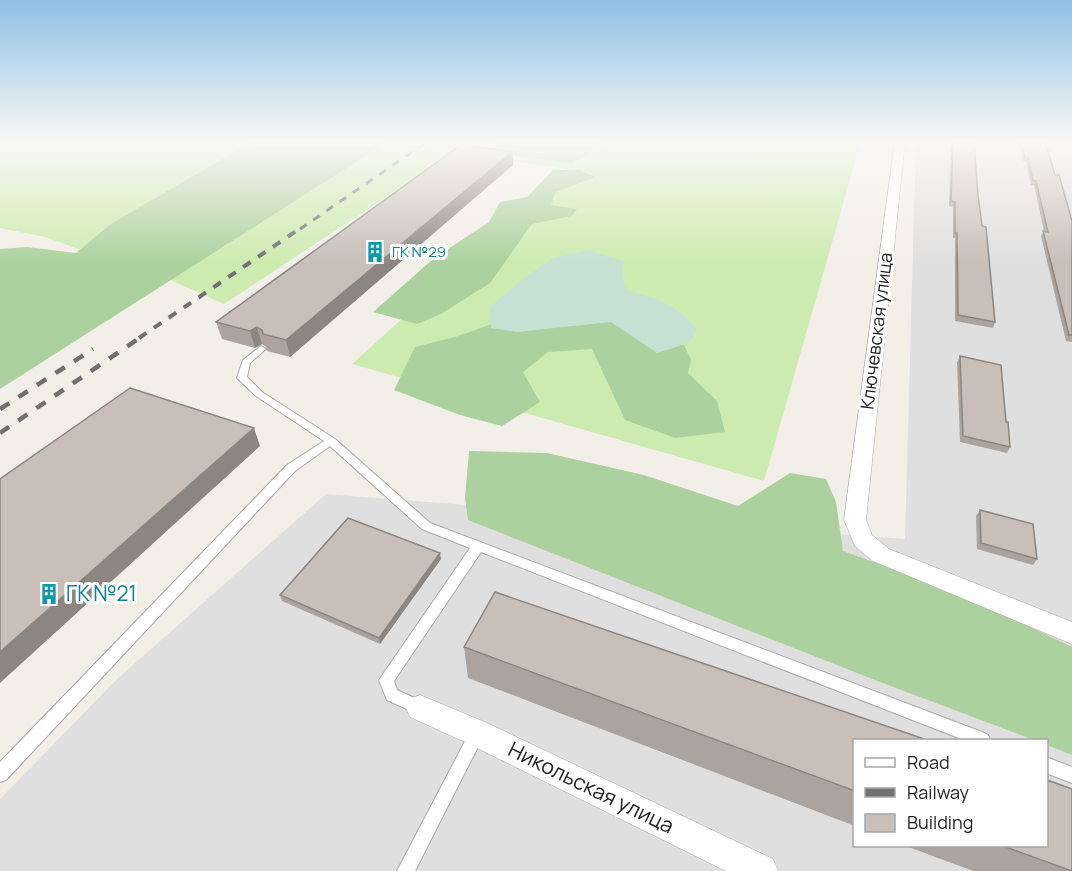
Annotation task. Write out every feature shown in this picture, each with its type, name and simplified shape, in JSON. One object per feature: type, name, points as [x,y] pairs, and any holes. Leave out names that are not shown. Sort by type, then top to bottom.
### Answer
[{"type":"street","name":"Ключевская улица","points":[[895,182],[855,520],[863,540],[881,555],[1072,633]]},
{"type":"street","name":"Никольская улица","points":[[420,708],[477,733],[761,871]]},
{"type":"lane","points":[[261,349],[246,362],[242,378],[259,394],[331,441],[426,525],[977,739]]},
{"type":"lane","points":[[0,774],[291,468],[331,441]]},
{"type":"lane","points":[[420,708],[392,695],[386,681],[478,546]]},
{"type":"lane","points":[[406,871],[477,733]]},
{"type":"lane","points":[[1048,765],[1072,775]]},
{"type":"shaded area","points":[[915,182],[1072,182],[1072,871],[0,871],[0,799],[116,680],[326,494],[905,539]]},
{"type":"green space","points":[[0,182],[410,182],[224,304],[122,258],[81,250],[45,237],[0,228]]},
{"type":"green space","points":[[183,182],[325,182],[0,389],[0,249],[27,247],[76,253],[111,224]]},
{"type":"green space","points":[[542,182],[583,182],[556,192],[551,205],[577,209],[572,216],[532,224],[490,283],[441,314],[417,324],[373,312],[433,259],[489,222],[500,202],[527,197]]},
{"type":"green space","points":[[554,182],[849,182],[764,481],[352,364]]},
{"type":"green space","points":[[587,250],[624,261],[622,275],[626,290],[665,303],[681,313],[697,329],[689,343],[657,353],[611,322],[517,332],[491,328],[490,307],[518,283],[551,259]]},
{"type":"green space","points":[[544,306],[672,319],[691,360],[688,373],[717,401],[725,432],[675,438],[625,420],[592,349],[548,352],[523,372],[540,402],[502,426],[460,415],[394,390],[415,347],[455,337]]},
{"type":"green space","points":[[469,451],[547,453],[644,475],[738,506],[790,473],[826,479],[836,502],[843,551],[960,593],[1072,647],[1072,755],[1048,745],[1048,739],[1031,739],[880,682],[468,520],[465,498]]},
{"type":"building","points":[[410,182],[476,182],[286,340],[263,334],[262,330],[257,327],[250,331],[216,322]]},
{"type":"building","points":[[952,182],[977,182],[982,226],[986,227],[995,322],[958,315],[957,233],[955,233],[955,202],[951,201]]},
{"type":"building","points":[[1036,182],[1061,182],[1072,221],[1072,335],[1069,335],[1043,231],[1048,232]]},
{"type":"building","points":[[960,356],[1001,365],[1010,447],[963,436]]},
{"type":"building","name":"ГК №21","points":[[130,388],[254,428],[0,652],[0,479]]},
{"type":"building","points":[[980,510],[1033,524],[1037,559],[981,543]]},
{"type":"building","points":[[348,518],[440,553],[379,638],[280,595]]},
{"type":"building","points":[[495,592],[924,739],[853,739],[853,790],[464,647]]},
{"type":"building","points":[[1048,780],[1072,789],[1072,871],[1006,847],[1048,847]]},
{"type":"railway","points":[[300,229],[369,182]]},
{"type":"railway","points":[[139,338],[302,227]]},
{"type":"railway","points":[[0,433],[141,337]]},
{"type":"railway","points":[[0,409],[93,349]]},
{"type":"place","name":"ГК №29","points":[[375,252]]},
{"type":"place","name":"ГК №21","points":[[49,594]]}]
